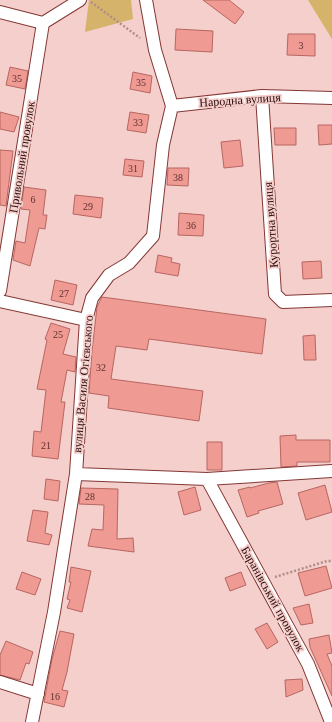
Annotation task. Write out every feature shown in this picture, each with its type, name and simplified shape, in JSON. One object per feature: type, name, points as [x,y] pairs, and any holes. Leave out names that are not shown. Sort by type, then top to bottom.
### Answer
[{"type":"street","points":[[0,12],[43,23],[80,0]]},
{"type":"street","name":"вулиця Василя Огієвського","points":[[32,722],[54,612],[76,474],[86,320],[92,298],[109,275],[129,263],[153,236],[163,145],[172,106],[155,50],[146,0]]},
{"type":"street","name":"Привольний провулок","points":[[0,291],[43,23]]},
{"type":"street","name":"Народна вулиця","points":[[172,106],[262,96],[332,98]]},
{"type":"street","name":"Курортна вулиця","points":[[262,96],[275,294],[283,302],[332,300]]},
{"type":"street","points":[[0,302],[86,320]]},
{"type":"street","points":[[76,474],[207,479],[332,470]]},
{"type":"street","name":"Баранівський провулок","points":[[207,479],[308,664],[331,722]]},
{"type":"street","points":[[0,682],[38,694]]},
{"type":"path","points":[[89,0],[155,50]]},
{"type":"path","points":[[263,581],[327,561],[332,561]]},
{"type":"shaded area","points":[[89,0],[131,0],[133,19],[85,32]]},
{"type":"shaded area","points":[[308,0],[332,0],[332,39]]},
{"type":"building","points":[[203,0],[229,0],[244,12],[235,24]]},
{"type":"building","points":[[176,29],[213,31],[212,52],[175,50]]},
{"type":"building","points":[[288,34],[315,34],[315,56],[287,55]]},
{"type":"building","points":[[10,67],[28,71],[25,89],[6,85]]},
{"type":"building","points":[[133,72],[152,76],[150,93],[130,89]]},
{"type":"building","points":[[0,112],[19,117],[14,132],[0,129]]},
{"type":"building","points":[[130,112],[149,115],[146,133],[127,130]]},
{"type":"building","points":[[318,125],[332,125],[332,144],[319,145]]},
{"type":"building","points":[[274,128],[296,128],[296,145],[275,145]]},
{"type":"building","points":[[240,140],[243,166],[224,168],[221,142]]},
{"type":"building","points":[[0,150],[13,151],[6,206],[0,205]]},
{"type":"building","points":[[125,159],[144,161],[142,177],[123,175]]},
{"type":"building","points":[[168,168],[189,168],[188,186],[167,185]]},
{"type":"building","points":[[24,187],[46,190],[43,215],[47,215],[45,229],[39,228],[30,266],[13,260],[16,241],[25,243],[30,210],[21,209]]},
{"type":"building","points":[[75,195],[103,198],[101,218],[73,214]]},
{"type":"building","points":[[179,213],[204,215],[203,236],[178,235]]},
{"type":"building","points":[[158,255],[172,258],[171,262],[180,264],[178,276],[155,272]]},
{"type":"building","points":[[321,261],[322,278],[303,279],[302,262]]},
{"type":"building","points":[[55,280],[77,285],[73,305],[51,300]]},
{"type":"building","points":[[102,297],[266,319],[262,354],[149,339],[147,350],[116,346],[111,379],[203,391],[199,421],[108,408],[109,396],[89,393],[97,307]]},
{"type":"building","points":[[51,323],[70,329],[63,354],[76,357],[75,372],[67,370],[61,402],[65,402],[58,459],[32,456],[34,431],[41,432],[46,390],[37,389],[47,340],[45,339]]},
{"type":"building","points":[[315,335],[316,360],[304,360],[303,336]]},
{"type":"building","points":[[296,435],[296,440],[330,440],[330,462],[297,462],[297,466],[281,467],[280,436]]},
{"type":"building","points":[[207,442],[222,442],[222,470],[207,470]]},
{"type":"building","points":[[46,479],[60,481],[58,501],[44,499]]},
{"type":"building","points":[[277,482],[283,504],[258,511],[259,513],[247,517],[238,490]]},
{"type":"building","points":[[325,485],[332,512],[306,520],[298,493]]},
{"type":"building","points":[[195,487],[201,510],[184,515],[178,492]]},
{"type":"building","points":[[81,488],[118,489],[117,539],[133,538],[134,552],[88,546],[92,529],[103,530],[104,505],[79,504]]},
{"type":"building","points":[[33,510],[48,512],[45,533],[52,535],[49,545],[27,541]]},
{"type":"building","points":[[326,566],[332,588],[305,596],[298,573]]},
{"type":"building","points":[[71,567],[91,571],[82,612],[67,608],[70,600],[67,599],[71,582],[69,582]]},
{"type":"building","points":[[22,572],[41,579],[35,595],[16,589]]},
{"type":"building","points":[[241,572],[246,585],[230,591],[225,578]]},
{"type":"building","points":[[309,604],[313,623],[301,625],[293,608]]},
{"type":"building","points":[[267,623],[278,642],[267,649],[255,629]]},
{"type":"building","points":[[60,631],[74,634],[62,690],[68,691],[64,707],[44,702],[52,659]]},
{"type":"building","points":[[329,635],[332,653],[327,654],[332,666],[332,696],[310,647],[309,639]]},
{"type":"building","points":[[6,641],[33,652],[29,664],[26,663],[20,680],[0,675],[0,655]]},
{"type":"building","points":[[302,679],[303,690],[286,697],[285,680]]}]
